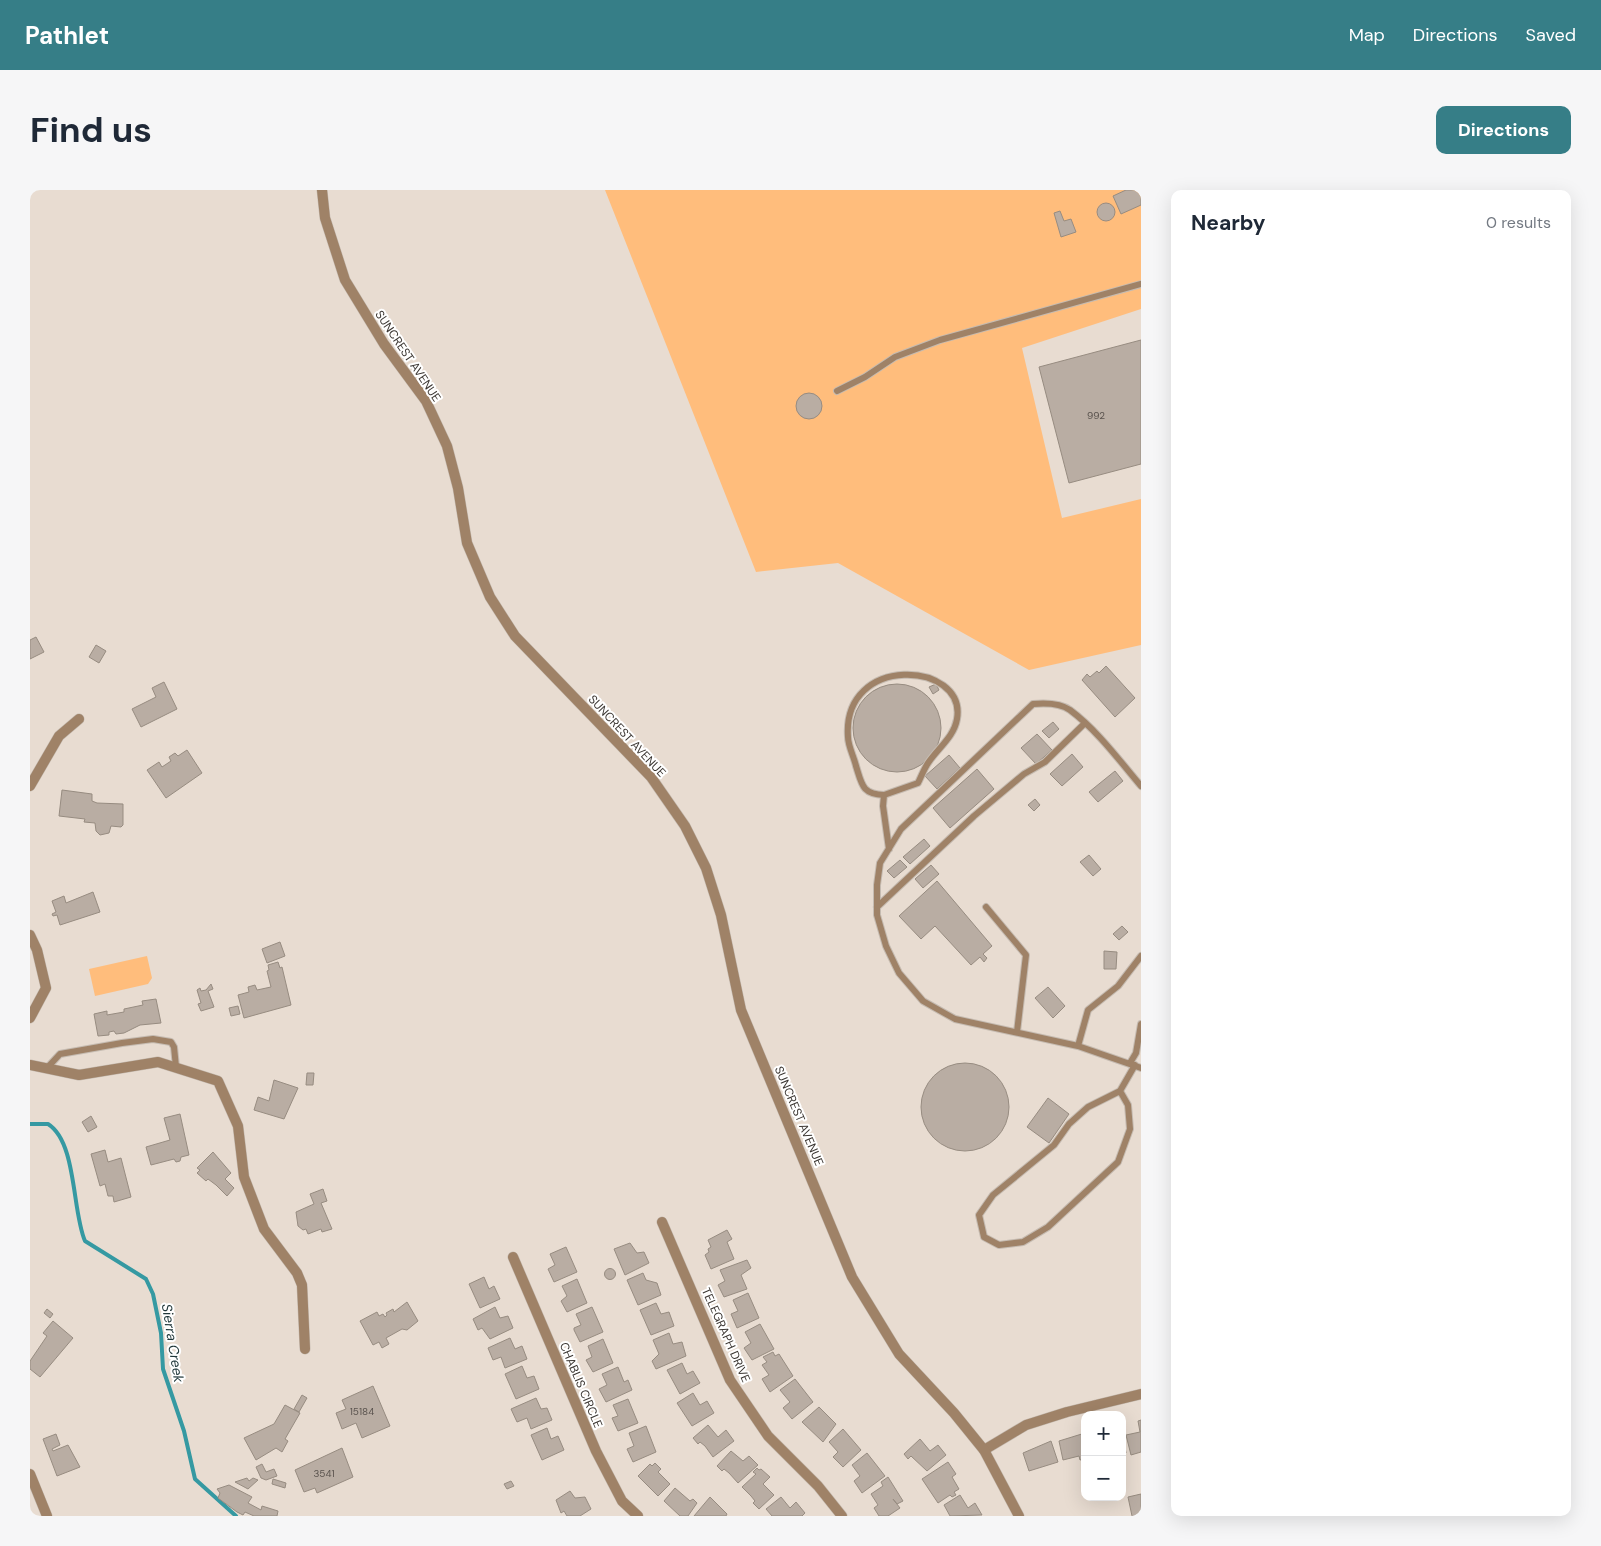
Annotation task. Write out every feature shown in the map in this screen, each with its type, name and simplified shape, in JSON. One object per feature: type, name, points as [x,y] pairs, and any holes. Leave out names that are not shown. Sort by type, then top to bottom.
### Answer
[{"type":"street","name":"SUNCREST AVENUE","points":[[322,190],[325,218],[345,280],[379,336],[426,401],[447,446],[458,488],[467,543],[490,597],[515,636],[651,777],[685,826],[706,868],[721,914],[740,1010],[852,1277],[899,1354],[954,1413],[984,1450],[1018,1516]]},
{"type":"street","points":[[30,786],[59,736],[79,719]]},
{"type":"street","points":[[30,935],[37,950],[46,988],[30,1018]]},
{"type":"street","points":[[30,1064],[79,1075],[158,1062],[218,1081],[238,1126],[244,1177],[264,1229],[297,1273],[302,1285],[305,1349]]},
{"type":"street","name":"TELEGRAPH DRIVE","points":[[662,1222],[730,1380],[768,1436],[818,1486],[842,1516]]},
{"type":"street","name":"CHABLIS CIRCLE","points":[[513,1258],[596,1452],[622,1501],[638,1516]]},
{"type":"street","points":[[984,1450],[1026,1426],[1067,1412],[1141,1394]]},
{"type":"street","points":[[30,1474],[33,1492],[47,1516]]},
{"type":"lane","points":[[837,391],[865,377],[895,357],[940,340],[1141,284]]},
{"type":"lane","points":[[885,676],[908,676],[939,682],[949,688],[955,699],[957,717],[954,732],[928,763],[918,783],[884,795],[872,794],[862,786],[848,737],[850,714],[856,698],[869,685],[885,676]]},
{"type":"lane","points":[[1135,1065],[1078,1046],[955,1019],[923,1001],[899,973],[886,946],[877,907],[876,885],[880,863],[901,829],[1033,704],[1047,703],[1069,709],[1141,786]]},
{"type":"lane","points":[[877,907],[974,816],[1024,774],[1045,762],[1084,724]]},
{"type":"lane","points":[[884,795],[883,806],[888,849]]},
{"type":"lane","points":[[986,907],[1026,955],[1017,1032]]},
{"type":"lane","points":[[1078,1046],[1088,1010],[1118,986],[1141,956]]},
{"type":"lane","points":[[1120,1090],[1128,1105],[1130,1129],[1118,1162],[1048,1228],[1023,1242],[999,1245],[984,1237],[979,1215],[993,1195],[1054,1145],[1069,1124],[1088,1106],[1120,1090],[1135,1065],[1141,1024]]},
{"type":"lane","points":[[47,1068],[60,1054],[153,1039],[171,1042],[174,1047],[176,1067]]},
{"type":"shaded area","points":[[605,190],[1141,190],[1141,309],[1022,348],[1062,518],[1141,499],[1141,645],[1029,670],[838,563],[756,572]]},
{"type":"shaded area","points":[[147,956],[152,978],[148,984],[95,996],[89,969]]},
{"type":"building","points":[[1126,190],[1141,190],[1141,205],[1121,214],[1113,196]]},
{"type":"building","points":[[1106,203],[1112,206],[1115,212],[1112,218],[1106,221],[1100,218],[1097,212],[1100,206]]},
{"type":"building","points":[[1060,211],[1064,221],[1071,219],[1076,232],[1061,237],[1054,213]]},
{"type":"building","points":[[1141,340],[1141,464],[1069,483],[1039,367]]},
{"type":"building","points":[[809,393],[818,397],[822,406],[818,415],[809,419],[800,415],[796,406],[800,397]]},
{"type":"building","points":[[36,637],[44,652],[30,659],[30,640]]},
{"type":"building","points":[[96,645],[106,651],[99,663],[89,657]]},
{"type":"building","points":[[1106,666],[1135,698],[1115,717],[1082,680],[1087,674],[1090,677],[1097,671],[1099,673]]},
{"type":"building","points":[[164,682],[177,709],[141,727],[132,709],[156,697],[152,688]]},
{"type":"building","points":[[897,684],[914,688],[928,697],[937,711],[941,728],[937,745],[928,759],[914,768],[897,772],[880,768],[866,759],[857,745],[853,728],[857,711],[866,697],[880,688]]},
{"type":"building","points":[[936,684],[939,690],[933,694],[929,687]]},
{"type":"building","points":[[1053,722],[1059,729],[1049,738],[1042,731]]},
{"type":"building","points":[[1037,734],[1052,750],[1036,764],[1021,748]]},
{"type":"building","points":[[187,750],[202,773],[166,798],[147,770],[159,762],[162,767],[171,761],[169,757],[175,753],[178,756]]},
{"type":"building","points":[[1072,754],[1083,767],[1062,786],[1050,774]]},
{"type":"building","points":[[949,755],[960,768],[937,789],[925,776]]},
{"type":"building","points":[[977,769],[994,789],[950,828],[933,808]]},
{"type":"building","points":[[1115,771],[1123,781],[1098,802],[1089,792]]},
{"type":"building","points":[[62,790],[92,794],[92,801],[97,803],[123,804],[123,825],[121,827],[111,826],[109,833],[100,835],[96,831],[95,823],[84,822],[85,819],[59,816]]},
{"type":"building","points":[[1035,799],[1040,805],[1034,811],[1028,805]]},
{"type":"building","points":[[924,839],[930,846],[910,864],[903,857]]},
{"type":"building","points":[[1089,855],[1101,869],[1093,876],[1080,862]]},
{"type":"building","points":[[900,860],[907,867],[894,878],[887,871]]},
{"type":"building","points":[[931,865],[939,874],[923,888],[915,879]]},
{"type":"building","points":[[937,881],[992,946],[983,954],[987,958],[984,962],[980,957],[971,965],[935,926],[921,939],[899,916]]},
{"type":"building","points":[[93,892],[100,912],[60,925],[57,915],[53,916],[52,914],[56,912],[52,901],[64,896],[66,903]]},
{"type":"building","points":[[1122,926],[1128,932],[1119,940],[1113,934]]},
{"type":"building","points":[[280,942],[285,956],[267,963],[262,949]]},
{"type":"building","points":[[1104,951],[1117,952],[1116,969],[1104,969]]},
{"type":"building","points":[[278,962],[280,968],[282,967],[291,1005],[244,1018],[238,995],[249,992],[248,987],[255,985],[257,990],[271,987],[267,971],[269,970],[268,965]]},
{"type":"building","points":[[211,984],[213,989],[208,991],[214,1007],[201,1011],[198,1004],[201,1003],[197,990],[200,988],[201,991],[206,990]]},
{"type":"building","points":[[1048,987],[1065,1006],[1053,1018],[1035,998]]},
{"type":"building","points":[[156,999],[161,1023],[140,1025],[124,1033],[116,1034],[114,1031],[109,1032],[109,1035],[98,1036],[94,1014],[107,1011],[107,1015],[124,1012],[124,1009],[143,1005],[142,1001]]},
{"type":"building","points":[[238,1006],[240,1014],[231,1016],[229,1008]]},
{"type":"building","points":[[965,1063],[982,1066],[990,1070],[1002,1082],[1006,1090],[1009,1107],[1006,1124],[1002,1132],[990,1144],[982,1148],[965,1151],[948,1148],[940,1144],[928,1132],[924,1124],[921,1107],[924,1090],[928,1082],[940,1070],[948,1066]]},
{"type":"building","points":[[307,1073],[314,1073],[313,1085],[306,1085]]},
{"type":"building","points":[[274,1080],[298,1088],[284,1119],[254,1110],[258,1097],[269,1101]]},
{"type":"building","points":[[1048,1098],[1069,1114],[1049,1143],[1027,1127]]},
{"type":"building","points":[[180,1114],[189,1155],[181,1157],[180,1161],[176,1162],[174,1159],[151,1165],[146,1147],[170,1140],[164,1118]]},
{"type":"building","points":[[91,1116],[97,1127],[88,1132],[82,1122]]},
{"type":"building","points":[[105,1150],[108,1162],[121,1158],[131,1197],[114,1202],[113,1196],[108,1196],[105,1184],[100,1186],[91,1154]]},
{"type":"building","points":[[213,1152],[231,1173],[225,1179],[234,1188],[227,1196],[216,1185],[208,1179],[206,1181],[197,1173],[200,1170],[197,1168]]},
{"type":"building","points":[[323,1189],[327,1201],[321,1203],[332,1229],[322,1232],[321,1229],[308,1234],[306,1229],[303,1230],[298,1226],[296,1212],[314,1204],[310,1194]]},
{"type":"building","points":[[727,1230],[732,1239],[727,1242],[734,1259],[711,1269],[705,1255],[711,1247],[708,1240]]},
{"type":"building","points":[[630,1243],[637,1253],[644,1252],[649,1263],[625,1275],[614,1249]]},
{"type":"building","points":[[566,1247],[577,1272],[554,1282],[548,1269],[555,1265],[550,1254]]},
{"type":"building","points":[[747,1260],[751,1268],[741,1275],[747,1289],[724,1297],[718,1285],[725,1281],[720,1270]]},
{"type":"building","points":[[610,1268],[616,1274],[610,1280],[604,1274]]},
{"type":"building","points":[[643,1273],[646,1280],[657,1283],[661,1295],[638,1305],[627,1280]]},
{"type":"building","points":[[484,1277],[489,1289],[494,1286],[500,1299],[480,1308],[469,1284]]},
{"type":"building","points":[[577,1279],[587,1303],[567,1312],[561,1301],[567,1296],[562,1286]]},
{"type":"building","points":[[748,1293],[759,1318],[737,1328],[731,1314],[738,1311],[733,1300]]},
{"type":"building","points":[[407,1302],[418,1321],[407,1330],[402,1329],[386,1338],[389,1344],[382,1348],[379,1342],[373,1345],[360,1321],[377,1312],[379,1316],[383,1314],[385,1317],[386,1313],[393,1309],[394,1312]]},
{"type":"building","points":[[656,1303],[661,1314],[669,1312],[674,1326],[651,1335],[640,1310]]},
{"type":"building","points":[[495,1307],[500,1318],[508,1316],[513,1328],[490,1339],[482,1328],[478,1330],[473,1319]]},
{"type":"building","points":[[592,1307],[603,1332],[580,1342],[574,1330],[574,1328],[581,1325],[576,1314]]},
{"type":"building","points":[[47,1309],[53,1314],[50,1318],[44,1313]]},
{"type":"building","points":[[53,1321],[73,1338],[40,1377],[30,1369],[30,1361],[47,1336],[43,1333]]},
{"type":"building","points":[[760,1324],[774,1349],[752,1360],[744,1348],[751,1343],[745,1332]]},
{"type":"building","points":[[669,1333],[673,1344],[682,1342],[686,1356],[656,1369],[652,1361],[659,1354],[653,1340]]},
{"type":"building","points":[[510,1338],[515,1349],[522,1346],[527,1359],[505,1368],[501,1357],[493,1360],[488,1348]]},
{"type":"building","points":[[603,1339],[613,1363],[593,1372],[586,1360],[592,1357],[588,1346]]},
{"type":"building","points":[[773,1352],[775,1356],[779,1354],[793,1376],[770,1392],[762,1379],[769,1375],[762,1365],[767,1362],[763,1357]]},
{"type":"building","points":[[682,1363],[687,1374],[693,1371],[700,1383],[680,1394],[667,1370]]},
{"type":"building","points":[[522,1366],[527,1378],[534,1376],[539,1389],[516,1399],[505,1374]]},
{"type":"building","points":[[618,1367],[624,1382],[628,1380],[632,1390],[606,1402],[599,1389],[607,1385],[602,1374]]},
{"type":"building","points":[[795,1379],[813,1402],[792,1419],[783,1408],[790,1402],[780,1390]]},
{"type":"building","points":[[373,1386],[390,1426],[362,1438],[356,1423],[342,1429],[336,1413],[346,1409],[342,1400]]},
{"type":"building","points":[[693,1393],[700,1405],[707,1401],[714,1413],[692,1426],[677,1403]]},
{"type":"building","points":[[302,1395],[307,1398],[299,1412],[294,1409]]},
{"type":"building","points":[[536,1398],[541,1409],[547,1408],[552,1420],[531,1429],[527,1418],[517,1422],[511,1409]]},
{"type":"building","points":[[628,1399],[638,1423],[618,1431],[612,1418],[618,1416],[613,1405]]},
{"type":"building","points":[[285,1405],[300,1413],[285,1439],[288,1441],[282,1452],[276,1448],[256,1460],[244,1438],[274,1424]]},
{"type":"building","points":[[819,1407],[836,1424],[823,1442],[802,1422]]},
{"type":"building","points":[[1141,1420],[1141,1452],[1131,1455],[1126,1435],[1140,1432],[1138,1421]]},
{"type":"building","points":[[708,1425],[718,1437],[726,1430],[734,1441],[713,1457],[705,1446],[700,1442],[698,1444],[693,1438]]},
{"type":"building","points":[[646,1426],[656,1452],[633,1462],[627,1449],[634,1446],[629,1433]]},
{"type":"building","points":[[547,1428],[551,1439],[558,1436],[564,1450],[542,1460],[531,1435]]},
{"type":"building","points":[[843,1429],[861,1450],[843,1467],[833,1457],[838,1452],[829,1442]]},
{"type":"building","points":[[56,1434],[60,1445],[52,1449],[53,1451],[68,1445],[80,1467],[57,1476],[43,1439]]},
{"type":"building","points":[[1081,1434],[1081,1460],[1079,1456],[1063,1460],[1059,1441]]},
{"type":"building","points":[[920,1439],[930,1451],[938,1445],[946,1455],[927,1471],[911,1456],[908,1459],[904,1454]]},
{"type":"building","points":[[1051,1441],[1058,1462],[1029,1471],[1023,1453]]},
{"type":"building","points":[[342,1448],[353,1477],[317,1493],[315,1488],[304,1492],[295,1470]]},
{"type":"building","points":[[731,1451],[743,1461],[749,1456],[758,1465],[738,1483],[729,1473],[724,1469],[722,1471],[717,1466]]},
{"type":"building","points":[[867,1453],[885,1476],[862,1493],[854,1481],[860,1476],[852,1465]]},
{"type":"building","points":[[948,1462],[956,1474],[952,1477],[959,1489],[954,1492],[956,1495],[952,1497],[950,1495],[938,1503],[922,1479]]},
{"type":"building","points":[[655,1463],[661,1469],[658,1472],[670,1484],[658,1496],[638,1476],[650,1464],[652,1466]]},
{"type":"building","points":[[262,1464],[266,1472],[274,1469],[277,1476],[266,1480],[261,1478],[256,1467]]},
{"type":"building","points":[[757,1468],[770,1477],[763,1484],[774,1495],[759,1509],[753,1503],[755,1501],[742,1487],[756,1474],[753,1472]]},
{"type":"building","points":[[888,1477],[903,1501],[897,1504],[893,1499],[900,1508],[888,1516],[879,1516],[874,1508],[878,1505],[871,1494],[883,1486],[881,1482]]},
{"type":"building","points":[[247,1478],[249,1481],[253,1478],[258,1480],[248,1489],[235,1482]]},
{"type":"building","points":[[273,1479],[286,1483],[285,1488],[272,1484]]},
{"type":"building","points":[[511,1481],[514,1486],[507,1489],[504,1484]]},
{"type":"building","points":[[229,1485],[252,1497],[248,1503],[261,1510],[262,1506],[278,1511],[277,1516],[254,1516],[245,1512],[243,1515],[237,1512],[218,1498],[220,1493],[217,1489]]},
{"type":"building","points":[[675,1488],[690,1501],[693,1499],[697,1503],[688,1516],[680,1516],[664,1501]]},
{"type":"building","points":[[570,1491],[575,1498],[585,1497],[591,1509],[580,1516],[567,1516],[564,1511],[561,1513],[556,1500]]},
{"type":"building","points":[[1141,1494],[1141,1516],[1132,1516],[1128,1497]]},
{"type":"building","points":[[960,1495],[968,1508],[975,1503],[982,1515],[950,1516],[944,1505]]},
{"type":"building","points":[[710,1497],[727,1514],[726,1516],[694,1516]]},
{"type":"building","points":[[781,1497],[790,1508],[796,1502],[805,1513],[802,1516],[772,1516],[766,1509]]},
{"type":"waterway","name":"Sierra Creek","points":[[30,1124],[48,1124],[57,1133],[64,1146],[69,1161],[85,1241],[146,1279],[153,1294],[161,1333],[163,1369],[184,1431],[195,1479],[236,1516]]}]
